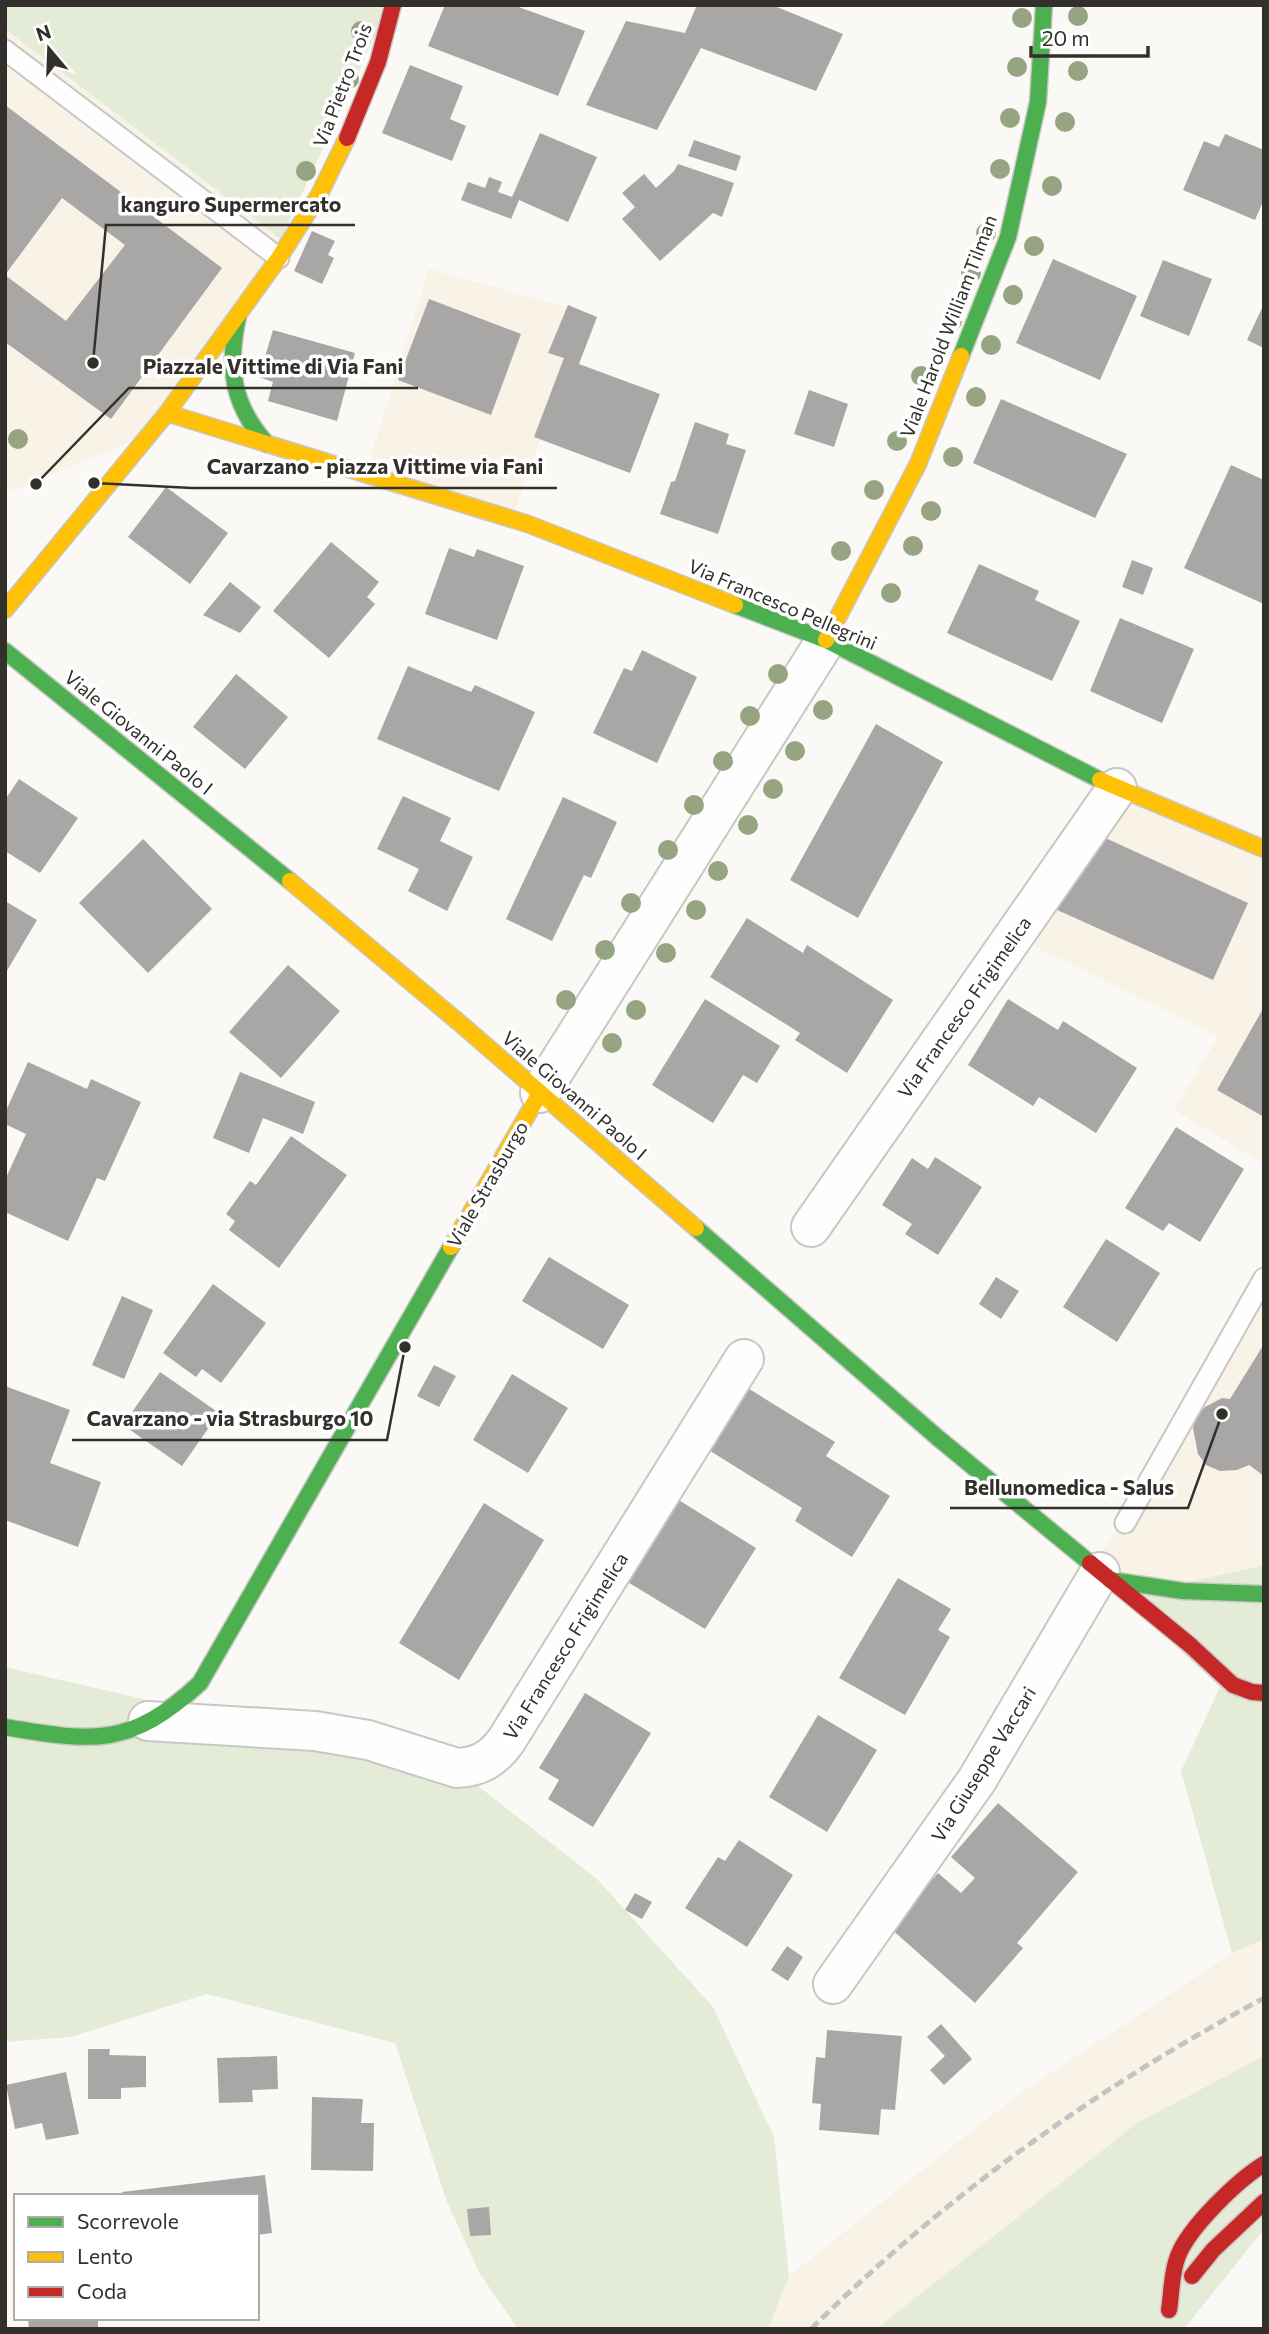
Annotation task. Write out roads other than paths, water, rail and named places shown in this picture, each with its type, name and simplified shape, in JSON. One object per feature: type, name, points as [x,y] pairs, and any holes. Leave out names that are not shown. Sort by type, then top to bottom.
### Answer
[{"type":"street","name":"Via Pietro Trois","points":[[5,610],[167,413],[279,258],[320,195],[352,129],[377,62],[393,5]]},
{"type":"street","name":"Viale Harold William Tilman","points":[[826,640],[918,464],[1008,237],[1038,102],[1044,5]]},
{"type":"street","points":[[239,313],[231,350],[238,395],[247,421],[267,444]]},
{"type":"street","name":"Via Francesco Pellegrini","points":[[167,413],[528,524],[826,640],[1116,788],[1264,849]]},
{"type":"street","name":"Viale Strasburgo","points":[[148,1721],[185,1698],[200,1683],[540,1093],[826,640]]},
{"type":"street","name":"Viale Giovanni Paolo I","points":[[5,651],[272,865],[938,1438],[1190,1645],[1233,1685],[1264,1693]]},
{"type":"street","name":"Via Francesco Frigimelica","points":[[811,1227],[1116,788]]},
{"type":"street","name":"Via Francesco Frigimelica","points":[[5,1727],[66,1737],[100,1738],[148,1721],[315,1731],[369,1740],[457,1768],[471,1768],[485,1762],[498,1753],[506,1741],[744,1359]]},
{"type":"street","points":[[1105,1576],[1183,1591],[1264,1594]]},
{"type":"street","name":"Via Giuseppe Vaccari","points":[[833,1984],[977,1780],[1105,1576]]},
{"type":"street","points":[[1233,1685],[1247,1704]]},
{"type":"street","points":[[1264,2164],[1219,2204],[1184,2242],[1177,2256],[1166,2315],[1184,2286],[1213,2250],[1264,2202]]},
{"type":"lane","points":[[5,50],[279,258]]},
{"type":"lane","points":[[1125,1523],[1264,1278]]},
{"type":"railway","points":[[811,2329],[915,2234],[969,2189],[1026,2147],[1142,2069],[1264,1998]]},
{"type":"place","name":"kanguro Supermercato","points":[[93,363]]},
{"type":"place","name":"Cavarzano - piazza Vittime via Fani","points":[[94,483]]},
{"type":"place","name":"Piazzale Vittime di Via Fani","points":[[36,484]]},
{"type":"place","name":"Cavarzano - via Strasburgo 10","points":[[405,1347]]},
{"type":"place","name":"Bellunomedica - Salus","points":[[1222,1414]]}]
